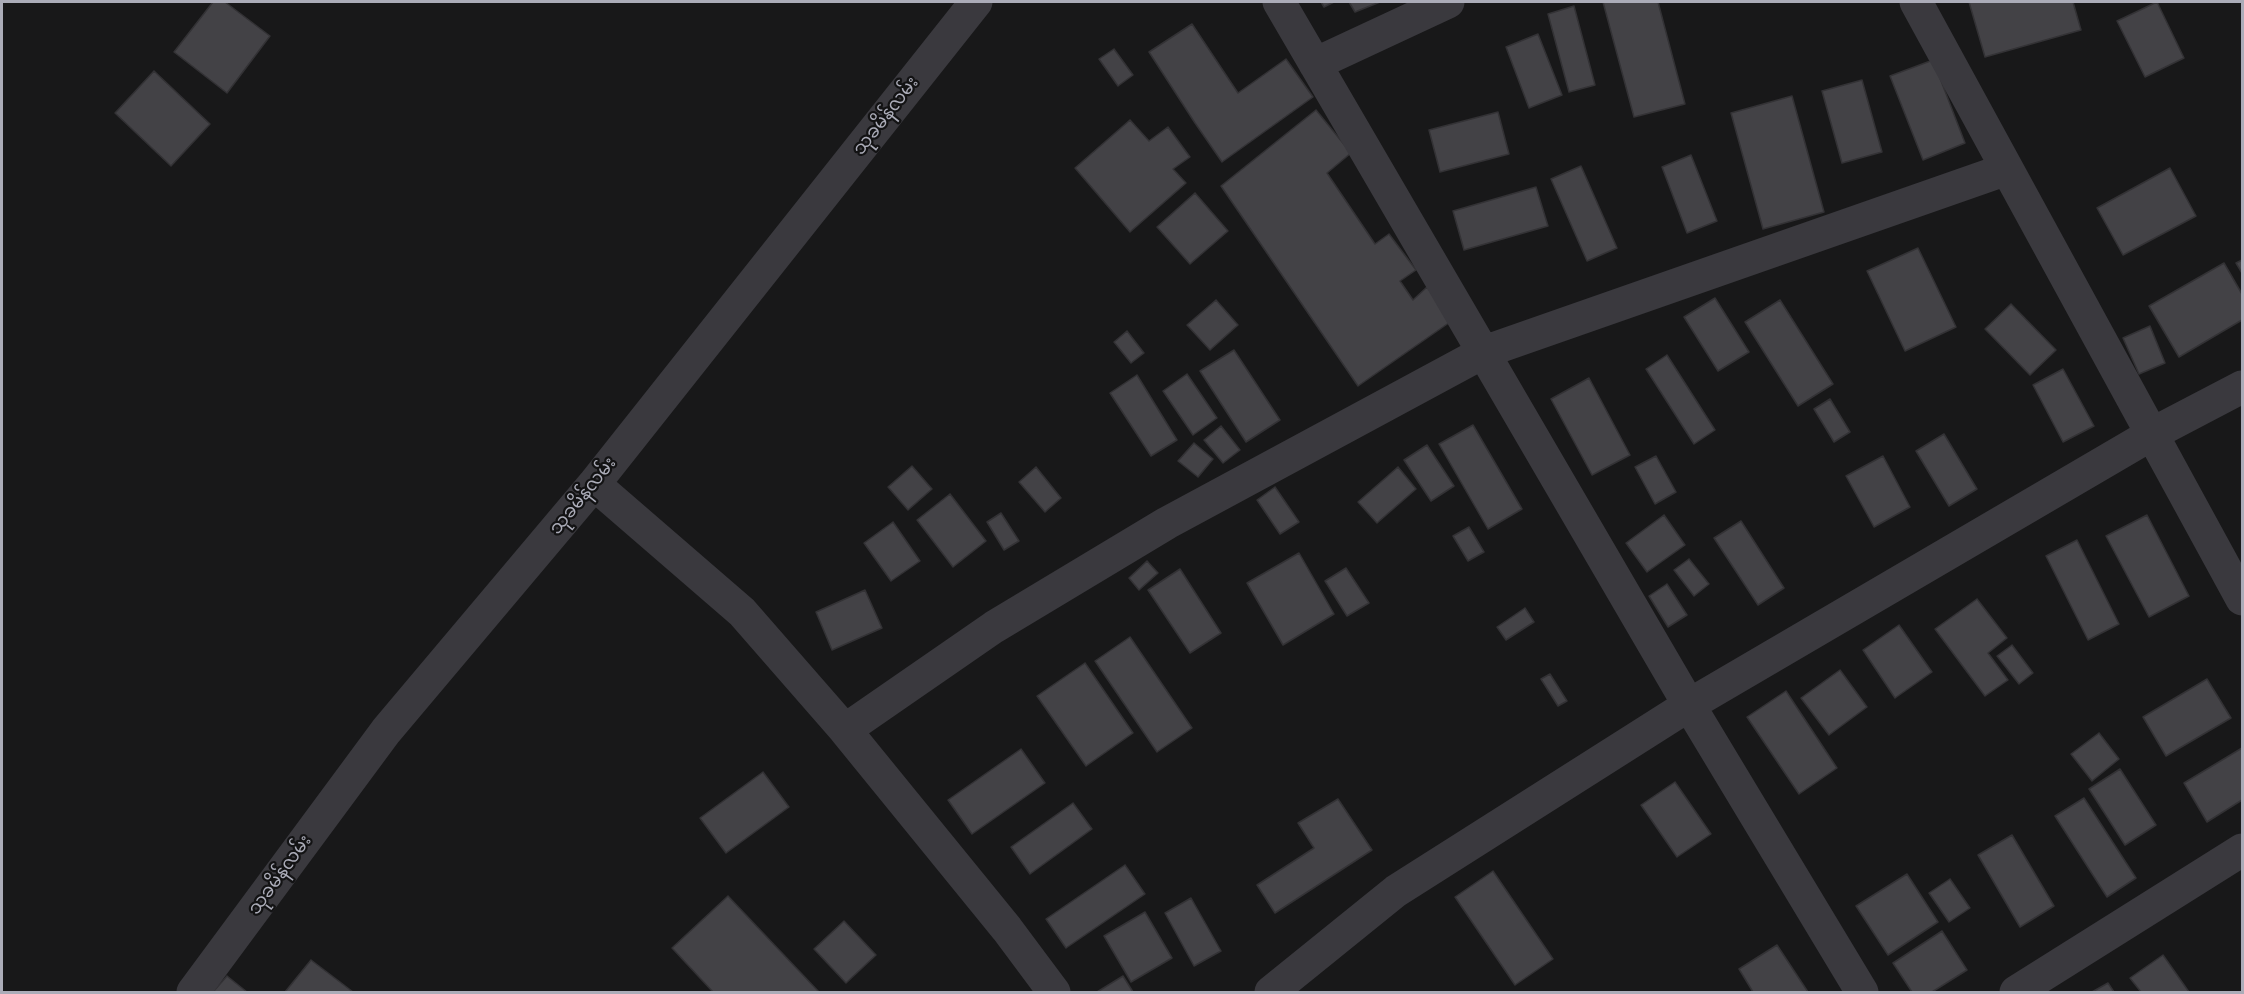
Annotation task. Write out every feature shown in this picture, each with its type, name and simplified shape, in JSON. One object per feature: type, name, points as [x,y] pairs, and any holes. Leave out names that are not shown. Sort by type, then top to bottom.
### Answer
[{"type":"street","name":"သုခမိန်လမ်း","points":[[193,993],[386,731],[594,484],[976,2]]},
{"type":"street","points":[[1279,2],[1689,705],[1862,993]]},
{"type":"street","points":[[1315,64],[1448,2]]},
{"type":"street","points":[[1916,2],[2242,599]]},
{"type":"street","points":[[845,730],[994,627],[1156,529],[1484,352],[2007,169]]},
{"type":"street","points":[[1271,993],[1396,891],[1689,705],[2152,434],[2242,387]]},
{"type":"street","points":[[594,484],[742,612],[845,730],[1007,929],[1054,993]]},
{"type":"street","points":[[2016,993],[2242,850]]},
{"type":"building","points":[[213,2],[225,2],[270,36],[227,93],[174,52]]},
{"type":"building","points":[[1321,2],[1334,2],[1324,7]]},
{"type":"building","points":[[1349,2],[1380,2],[1355,12]]},
{"type":"building","points":[[1603,2],[1658,2],[1685,104],[1634,117]]},
{"type":"building","points":[[1969,2],[2073,2],[2081,30],[1985,57]]},
{"type":"building","points":[[2157,2],[2184,58],[2145,77],[2117,21]]},
{"type":"building","points":[[1574,6],[1595,85],[1569,92],[1548,14]]},
{"type":"building","points":[[1192,24],[1238,93],[1286,59],[1313,97],[1222,162],[1149,52]]},
{"type":"building","points":[[1538,34],[1562,95],[1529,108],[1506,47]]},
{"type":"building","points":[[1114,49],[1133,75],[1118,86],[1099,59]]},
{"type":"building","points":[[1933,60],[1965,143],[1923,160],[1890,76]]},
{"type":"building","points":[[154,71],[210,124],[171,166],[115,113]]},
{"type":"building","points":[[1862,80],[1882,152],[1842,163],[1822,91]]},
{"type":"building","points":[[1792,96],[1824,212],[1763,229],[1731,113]]},
{"type":"building","points":[[1316,110],[1351,153],[1327,173],[1375,244],[1389,234],[1416,270],[1400,281],[1413,300],[1427,287],[1453,320],[1358,386],[1221,186]]},
{"type":"building","points":[[1498,112],[1509,154],[1440,172],[1429,130]]},
{"type":"building","points":[[1130,120],[1149,141],[1168,127],[1190,157],[1173,169],[1186,183],[1130,232],[1075,168]]},
{"type":"building","points":[[1691,155],[1717,221],[1687,233],[1662,167]]},
{"type":"building","points":[[1581,166],[1617,248],[1587,261],[1551,179]]},
{"type":"building","points":[[2170,168],[2196,216],[2123,255],[2097,208]]},
{"type":"building","points":[[1536,187],[1548,226],[1464,250],[1453,211]]},
{"type":"building","points":[[1195,193],[1228,231],[1190,264],[1157,227]]},
{"type":"building","points":[[1918,248],[1956,327],[1905,351],[1867,271]]},
{"type":"building","points":[[2242,260],[2242,273],[2236,263]]},
{"type":"building","points":[[2224,263],[2242,294],[2242,320],[2179,357],[2149,306]]},
{"type":"building","points":[[1715,298],[1749,352],[1718,371],[1684,317]]},
{"type":"building","points":[[1216,300],[1238,325],[1210,350],[1187,325]]},
{"type":"building","points":[[1780,300],[1833,384],[1798,406],[1745,322]]},
{"type":"building","points":[[2011,304],[2056,350],[2030,375],[1985,329]]},
{"type":"building","points":[[2150,326],[2165,363],[2139,374],[2123,338]]},
{"type":"building","points":[[1127,331],[1144,353],[1131,363],[1114,342]]},
{"type":"building","points":[[1234,350],[1280,420],[1246,442],[1200,371]]},
{"type":"building","points":[[1667,355],[1715,430],[1694,444],[1646,369]]},
{"type":"building","points":[[2063,369],[2094,426],[2063,442],[2033,385]]},
{"type":"building","points":[[1187,374],[1217,418],[1193,435],[1163,391]]},
{"type":"building","points":[[1137,375],[1177,440],[1151,456],[1110,393]]},
{"type":"building","points":[[1589,378],[1630,455],[1592,475],[1551,399]]},
{"type":"building","points":[[1830,399],[1850,432],[1834,442],[1814,409]]},
{"type":"building","points":[[1473,425],[1522,509],[1488,529],[1439,444]]},
{"type":"building","points":[[1221,426],[1240,450],[1223,463],[1204,440]]},
{"type":"building","points":[[1944,434],[1977,489],[1949,506],[1916,451]]},
{"type":"building","points":[[1194,443],[1213,459],[1198,477],[1178,461]]},
{"type":"building","points":[[1427,445],[1454,486],[1431,501],[1404,460]]},
{"type":"building","points":[[1656,456],[1676,492],[1655,504],[1635,467]]},
{"type":"building","points":[[1883,456],[1910,507],[1874,527],[1846,476]]},
{"type":"building","points":[[912,466],[932,489],[908,510],[888,487]]},
{"type":"building","points":[[1036,467],[1061,498],[1045,512],[1019,482]]},
{"type":"building","points":[[1398,467],[1416,489],[1377,523],[1358,502]]},
{"type":"building","points":[[1275,487],[1299,522],[1280,534],[1257,500]]},
{"type":"building","points":[[950,494],[986,541],[953,567],[917,520]]},
{"type":"building","points":[[1001,513],[1019,541],[1004,550],[987,522]]},
{"type":"building","points":[[1664,515],[1685,545],[1647,572],[1626,543]]},
{"type":"building","points":[[2147,515],[2189,596],[2149,617],[2106,536]]},
{"type":"building","points":[[1741,521],[1784,588],[1758,605],[1714,538]]},
{"type":"building","points":[[893,522],[920,561],[891,581],[864,543]]},
{"type":"building","points":[[1469,527],[1484,552],[1468,561],[1453,536]]},
{"type":"building","points":[[2077,540],[2119,624],[2088,640],[2046,556]]},
{"type":"building","points":[[1299,553],[1334,614],[1283,645],[1247,583]]},
{"type":"building","points":[[1689,559],[1709,584],[1694,596],[1674,570]]},
{"type":"building","points":[[1147,561],[1158,573],[1139,590],[1129,578]]},
{"type":"building","points":[[1346,568],[1369,603],[1347,616],[1325,581]]},
{"type":"building","points":[[1180,569],[1221,633],[1190,653],[1148,590]]},
{"type":"building","points":[[1667,584],[1687,615],[1668,627],[1649,596]]},
{"type":"building","points":[[865,590],[882,628],[832,650],[816,612]]},
{"type":"building","points":[[1977,599],[2007,638],[1988,653],[2008,680],[1985,696],[1935,629]]},
{"type":"building","points":[[1525,608],[1534,622],[1506,640],[1497,627]]},
{"type":"building","points":[[1899,625],[1932,672],[1895,698],[1863,650]]},
{"type":"building","points":[[1130,637],[1192,728],[1157,752],[1095,661]]},
{"type":"building","points":[[2012,645],[2033,673],[2019,684],[1997,656]]},
{"type":"building","points":[[1085,663],[1133,733],[1086,766],[1037,696]]},
{"type":"building","points":[[1840,670],[1867,707],[1829,735],[1801,698]]},
{"type":"building","points":[[1550,674],[1567,701],[1558,706],[1541,679]]},
{"type":"building","points":[[2207,679],[2231,718],[2166,756],[2143,717]]},
{"type":"building","points":[[1786,691],[1837,768],[1799,794],[1747,717]]},
{"type":"building","points":[[2099,733],[2119,759],[2092,781],[2071,754]]},
{"type":"building","points":[[2242,748],[2242,800],[2207,822],[2184,783]]},
{"type":"building","points":[[1021,749],[1045,783],[972,834],[948,800]]},
{"type":"building","points":[[2120,769],[2156,825],[2125,845],[2089,789]]},
{"type":"building","points":[[763,772],[789,807],[726,853],[700,818]]},
{"type":"building","points":[[1675,782],[1711,834],[1677,857],[1641,805]]},
{"type":"building","points":[[2084,798],[2136,878],[2107,897],[2055,816]]},
{"type":"building","points":[[1338,799],[1372,850],[1275,913],[1257,885],[1314,848],[1298,823]]},
{"type":"building","points":[[1073,803],[1092,829],[1030,874],[1011,847]]},
{"type":"building","points":[[2012,835],[2054,906],[2020,927],[1978,855]]},
{"type":"building","points":[[1125,865],[1145,894],[1066,948],[1046,919]]},
{"type":"building","points":[[1493,871],[1553,959],[1515,985],[1455,897]]},
{"type":"building","points":[[1907,874],[1938,922],[1888,955],[1856,906]]},
{"type":"building","points":[[1950,879],[1970,908],[1949,922],[1929,893]]},
{"type":"building","points":[[728,896],[819,992],[713,992],[672,948]]},
{"type":"building","points":[[1191,898],[1221,951],[1194,966],[1165,913]]},
{"type":"building","points":[[1145,912],[1172,958],[1131,982],[1104,936]]},
{"type":"building","points":[[844,921],[876,955],[846,983],[814,949]]},
{"type":"building","points":[[1942,931],[1967,970],[1932,992],[1912,992],[1893,963]]},
{"type":"building","points":[[1777,945],[1808,992],[1753,992],[1739,969]]},
{"type":"building","points":[[2163,955],[2189,992],[2141,992],[2130,978]]},
{"type":"building","points":[[311,960],[340,982],[353,992],[285,992]]},
{"type":"building","points":[[227,976],[247,992],[213,992]]},
{"type":"building","points":[[1123,976],[1133,992],[1097,992]]},
{"type":"building","points":[[2108,983],[2114,992],[2092,992]]}]
